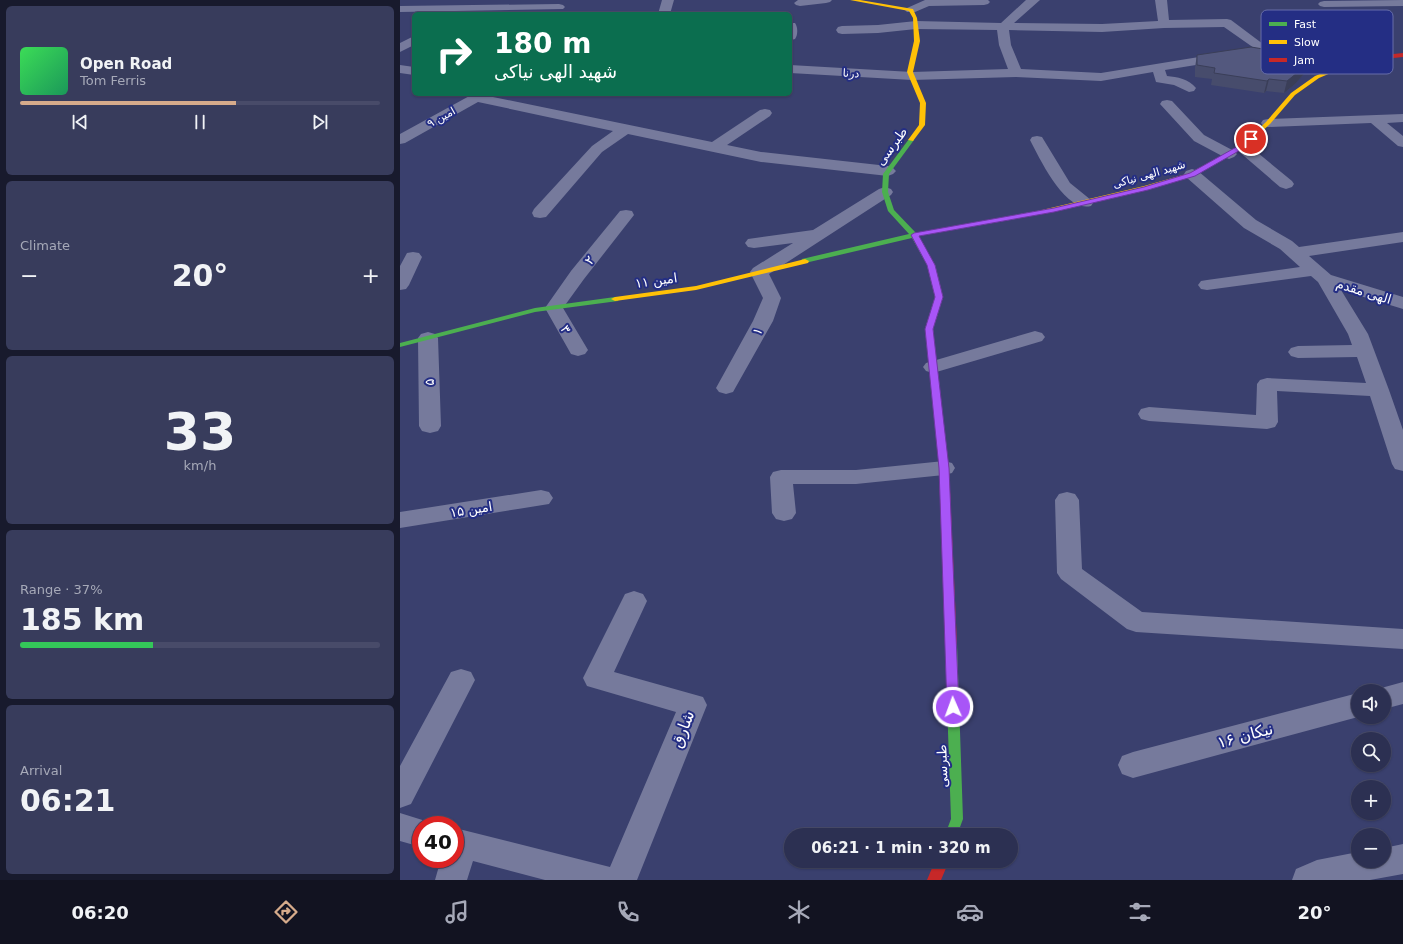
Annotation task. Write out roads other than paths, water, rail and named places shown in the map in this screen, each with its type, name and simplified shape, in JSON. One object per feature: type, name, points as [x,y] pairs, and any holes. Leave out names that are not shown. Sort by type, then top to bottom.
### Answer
[{"type":"street","points":[[400,3],[410,0]]},
{"type":"street","points":[[665,12],[668,0]]},
{"type":"street","points":[[800,3],[826,0]]},
{"type":"street","points":[[852,0],[911,10],[927,3],[984,2]]},
{"type":"street","points":[[1016,73],[1005,50],[1003,27],[1025,6],[1034,0]]},
{"type":"street","points":[[1161,0],[1164,24]]},
{"type":"street","points":[[1324,4],[1403,3]]},
{"type":"street","points":[[400,9],[559,7]]},
{"type":"street","name":"طبرسی","points":[[911,10],[915,18],[917,41],[910,72],[923,103],[922,125],[886,174],[885,192],[891,211],[914,235],[931,265],[939,297],[929,329],[944,468],[957,819],[954,828]]},
{"type":"street","points":[[842,30],[916,25],[1102,28],[1164,24],[1227,23],[1261,48]]},
{"type":"street","points":[[400,48],[412,41]]},
{"type":"street","name":"درنا","points":[[792,69],[912,76],[1016,73],[1101,83],[1158,68],[1261,52]]},
{"type":"street","name":"شهید الهی نیاکی","points":[[1393,56],[1403,55]]},
{"type":"street","points":[[1158,68],[1161,79],[1178,81],[1189,88]]},
{"type":"street","points":[[400,69],[412,71]]},
{"type":"street","name":"شهید الهی نیاکی","points":[[914,235],[1054,210],[1146,188],[1192,174],[1236,150],[1268,124],[1293,94],[1324,74]]},
{"type":"street","points":[[479,96],[761,157],[888,171]]},
{"type":"street","name":"امین ۹","points":[[400,140],[479,96]]},
{"type":"street","points":[[1181,103],[1167,104],[1199,138],[1236,150],[1286,184]]},
{"type":"street","points":[[715,147],[764,113]]},
{"type":"street","points":[[1268,124],[1403,118]]},
{"type":"street","points":[[1374,119],[1403,143]]},
{"type":"street","points":[[540,213],[597,148],[626,128]]},
{"type":"street","points":[[1037,140],[1064,186],[1085,203]]},
{"type":"street","points":[[1192,174],[1250,224],[1286,244],[1320,274],[1358,334],[1380,390],[1403,464]]},
{"type":"street","points":[[759,272],[885,192]]},
{"type":"street","name":"۲","points":[[554,308],[578,274],[626,215]]},
{"type":"street","points":[[754,243],[819,234]]},
{"type":"street","name":"امین ۱۱","points":[[400,346],[535,310],[696,288],[914,235]]},
{"type":"street","points":[[1296,253],[1403,237]]},
{"type":"street","points":[[400,285],[413,257]]},
{"type":"street","name":"۱","points":[[726,388],[763,321],[772,298],[759,272]]},
{"type":"street","points":[[1207,285],[1320,274]]},
{"type":"street","name":"الهی مقدم","points":[[1320,274],[1403,303]]},
{"type":"street","name":"۳","points":[[554,308],[578,350]]},
{"type":"street","points":[[933,367],[1035,337]]},
{"type":"street","name":"۵","points":[[428,338],[430,426]]},
{"type":"street","points":[[1298,352],[1364,351]]},
{"type":"street","points":[[1148,414],[1267,422],[1267,384],[1380,390]]},
{"type":"street","points":[[784,513],[781,477],[856,477],[944,468]]},
{"type":"street","name":"امین ۱۵","points":[[400,520],[541,498]]},
{"type":"street","points":[[1068,500],[1070,573],[1136,622],[1403,639]]},
{"type":"street","name":"شارق","points":[[621,880],[693,705],[597,678],[634,601]]},
{"type":"street","points":[[400,795],[461,680]]},
{"type":"street","points":[[1391,696],[1403,693]]},
{"type":"street","name":"نیکان ۱۶","points":[[1133,765],[1351,707]]},
{"type":"street","points":[[400,827],[412,830]]},
{"type":"street","points":[[464,844],[603,880]]},
{"type":"street","points":[[1308,880],[1317,875],[1403,859]]},
{"type":"street","points":[[451,880],[454,868]]},
{"type":"street","points":[[934,880],[939,868]]}]
